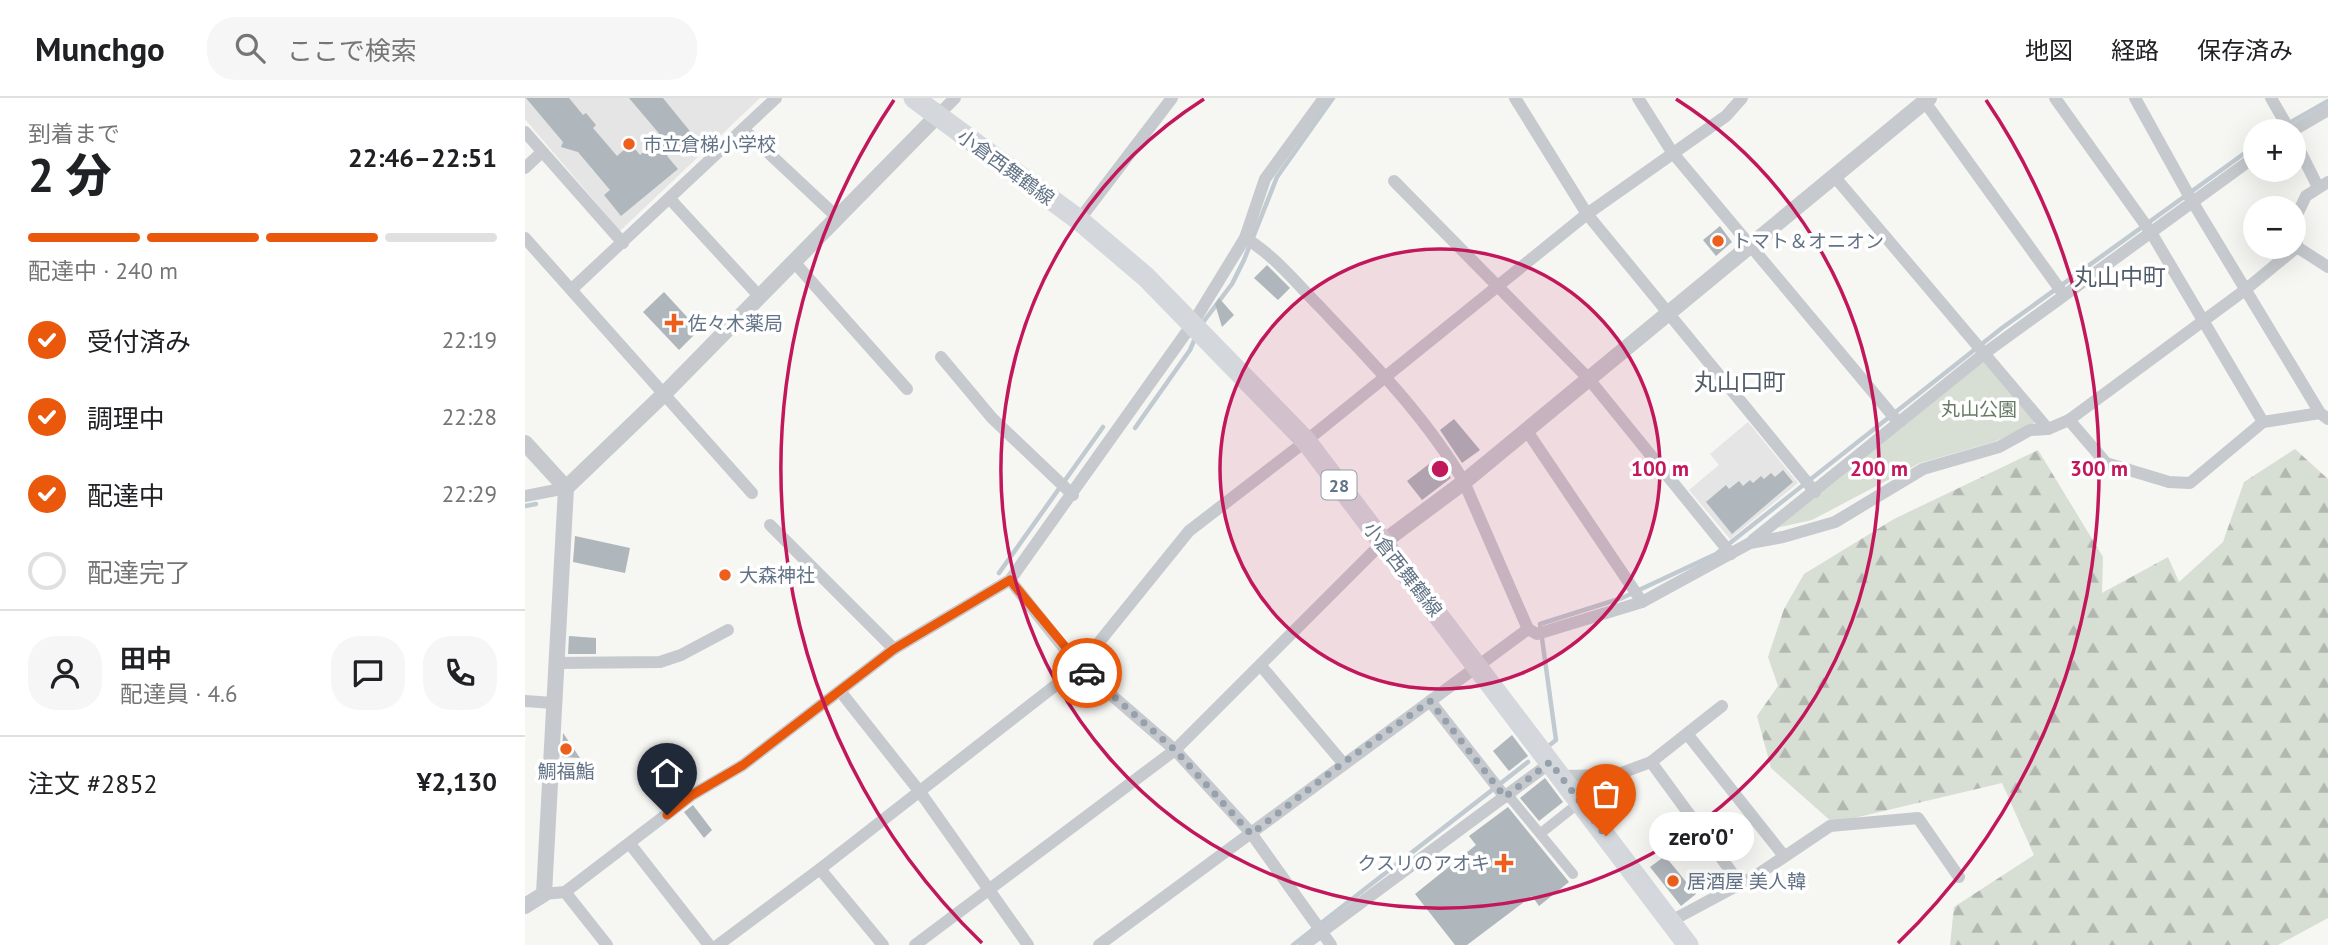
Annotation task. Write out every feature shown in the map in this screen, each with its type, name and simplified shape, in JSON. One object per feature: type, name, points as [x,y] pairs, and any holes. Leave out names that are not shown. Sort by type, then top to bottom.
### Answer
[{"type":"main road","name":"小倉西舞鶴線","points":[[914,98],[1079,220],[1146,276],[1306,440],[1688,945]]},
{"type":"street","points":[[572,289],[776,98]]},
{"type":"street","points":[[525,496],[566,488],[663,395],[955,98]]},
{"type":"street","points":[[525,906],[544,894],[565,892],[692,795],[743,765],[894,649],[1010,580],[1193,323],[1247,239],[1265,179],[1324,98]]},
{"type":"street","points":[[1515,98],[1587,214],[1810,485]]},
{"type":"street","points":[[1638,98],[1672,152],[1898,422]]},
{"type":"street","points":[[718,945],[1079,667],[1189,531],[1587,214],[1725,116],[1741,98]]},
{"type":"street","points":[[2055,98],[2150,231],[2263,422]]},
{"type":"street","points":[[2069,419],[2106,463],[2169,482],[2190,483],[2263,422],[2324,416],[2245,290],[2135,98]]},
{"type":"street","points":[[2271,98],[2283,119]]},
{"type":"street","points":[[915,945],[1175,750],[1382,543],[1527,431],[1925,99],[2059,288]]},
{"type":"street","points":[[1079,220],[1168,100]]},
{"type":"street","points":[[2306,121],[2328,110]]},
{"type":"street","points":[[744,130],[838,218]]},
{"type":"street","points":[[525,132],[623,243]]},
{"type":"street","points":[[525,168],[542,152]]},
{"type":"street","points":[[2306,157],[2323,184],[2306,196]]},
{"type":"street","points":[[1750,542],[1810,485],[1898,422],[1985,353],[2059,288],[2150,231],[2189,195],[2243,164]]},
{"type":"street","points":[[1834,176],[2048,429]]},
{"type":"street","points":[[1394,181],[1588,378],[1729,551]]},
{"type":"street","points":[[670,199],[760,297]]},
{"type":"street","points":[[525,238],[752,493]]},
{"type":"street","points":[[1247,239],[1263,251],[1385,375],[1453,464],[1464,482],[1532,631]]},
{"type":"street","points":[[2306,252],[2325,262]]},
{"type":"street","points":[[1099,945],[1343,763],[1478,666],[1532,631],[1552,630],[1637,595],[1750,542],[1783,537],[1835,522],[1923,469],[1999,447],[2030,430],[2048,429],[2069,419],[2245,290],[2282,259]]},
{"type":"street","points":[[795,262],[907,389]]},
{"type":"street","points":[[941,357],[992,418],[1073,495]]},
{"type":"street","points":[[1527,431],[1637,595]]},
{"type":"street","points":[[525,443],[566,488],[544,894]]},
{"type":"street","points":[[770,525],[894,649]]},
{"type":"street","points":[[1010,580],[1079,667],[1175,750],[1251,834],[1331,945]]},
{"type":"street","points":[[556,663],[660,662],[681,655],[728,630]]},
{"type":"street","points":[[1261,666],[1343,763]]},
{"type":"street","points":[[840,691],[920,792],[1028,945]]},
{"type":"street","points":[[525,701],[554,703]]},
{"type":"street","points":[[1430,701],[1502,792],[1541,833],[1573,874]]},
{"type":"street","points":[[1304,945],[1502,792],[1555,769],[1616,775],[1651,762],[1722,706]]},
{"type":"street","points":[[1688,735],[1784,856]]},
{"type":"street","points":[[1651,762],[1741,885]]},
{"type":"street","points":[[1541,833],[1580,802]]},
{"type":"street","points":[[1671,921],[1741,885],[1830,827],[1918,818],[1959,877]]},
{"type":"street","points":[[630,844],[709,945]]},
{"type":"street","points":[[820,869],[883,945]]},
{"type":"street","points":[[565,892],[607,945]]},
{"type":"shaded area","name":"市立倉梯小学校","points":[[525,98],[760,98],[620,231],[525,119]]},
{"type":"shaded area","points":[[1748,422],[1798,483],[1730,539],[1689,490],[1719,465],[1710,454]]},
{"type":"green space","name":"丸山公園","points":[[1985,357],[2037,422],[1994,442],[1920,463],[1812,520],[1776,528]]},
{"type":"green space","points":[[2295,449],[2328,479],[2328,918],[2278,945],[1950,945],[1954,907],[2034,855],[2002,783],[1833,823],[1771,768],[1757,716],[1778,686],[1768,657],[1784,609],[1804,574],[1894,519],[2038,450],[2103,557],[2102,593],[2168,557],[2179,582],[2223,542],[2244,482]]},
{"type":"building","points":[[526,98],[569,98],[583,115],[586,113],[596,125],[593,128],[617,156],[631,144],[640,155],[662,137],[629,98],[663,98],[693,135],[667,156],[678,169],[621,216],[604,195],[610,190],[578,152],[561,147],[563,142]]},
{"type":"building","name":"トマト＆オニオン","points":[[1720,226],[1732,242],[1716,256],[1703,240]]},
{"type":"building","points":[[1267,265],[1290,288],[1278,300],[1254,278]]},
{"type":"building","points":[[664,292],[699,330],[679,350],[643,312]]},
{"type":"building","points":[[1219,298],[1234,315],[1222,327],[1215,304]]},
{"type":"building","points":[[1454,419],[1480,450],[1462,463],[1440,430]]},
{"type":"building","points":[[1438,457],[1451,478],[1422,500],[1407,481]]},
{"type":"building","points":[[1783,470],[1793,482],[1732,534],[1706,502],[1726,485],[1729,489],[1739,481],[1743,486],[1750,480],[1753,483],[1761,476],[1764,479],[1771,473],[1775,477]]},
{"type":"building","points":[[575,536],[630,548],[625,573],[573,562]]},
{"type":"building","points":[[569,636],[596,638],[596,654],[568,654]]},
{"type":"building","points":[[563,733],[580,758],[562,757]]},
{"type":"building","points":[[1512,735],[1528,756],[1509,771],[1493,751]]},
{"type":"building","points":[[1545,778],[1563,802],[1539,821],[1520,798]]},
{"type":"building","points":[[693,805],[712,830],[704,838],[684,812]]},
{"type":"building","name":"クスリのアオキ","points":[[1508,807],[1569,882],[1539,906],[1532,896],[1467,945],[1455,945],[1415,894],[1476,845],[1469,836]]},
{"type":"building","name":"居酒屋 美人韓","points":[[1665,856],[1696,894],[1681,906],[1650,867]]},
{"type":"waterway","points":[[1201,325],[1232,284],[1277,177],[1333,98]]},
{"type":"waterway","points":[[2296,119],[2328,101]]},
{"type":"waterway","points":[[1546,748],[1556,740],[1540,624],[1622,598],[1716,554],[2002,328],[2243,154]]},
{"type":"waterway","points":[[1135,428],[1190,350],[1196,336]]},
{"type":"waterway","points":[[999,573],[1103,427]]},
{"type":"waterway","points":[[525,506],[536,504]]},
{"type":"waterway","points":[[1293,945],[1528,762]]},
{"type":"way so far","points":[[1087,673],[1175,750],[1251,834],[1343,763],[1430,701],[1505,797],[1550,762],[1606,836]]},
{"type":"place","name":"市立倉梯小学校","points":[[629,144]]},
{"type":"place","name":"トマト＆オニオン","points":[[1718,241]]},
{"type":"place","name":"佐々木薬局","points":[[674,323]]},
{"type":"place","name":"大森神社","points":[[725,575]]},
{"type":"place","name":"鯛福鮨","points":[[566,749]]},
{"type":"place","name":"zero'0'","points":[[1606,836]]},
{"type":"place","name":"クスリのアオキ","points":[[1504,863]]},
{"type":"place","name":"居酒屋 美人韓","points":[[1673,881]]},
{"type":"district","name":"丸山中町","points":[[2120,276]]},
{"type":"district","name":"丸山口町","points":[[1740,381]]},
{"type":"route","points":[[667,815],[692,795],[743,765],[894,649],[1010,580],[1079,667],[1087,673]]}]
